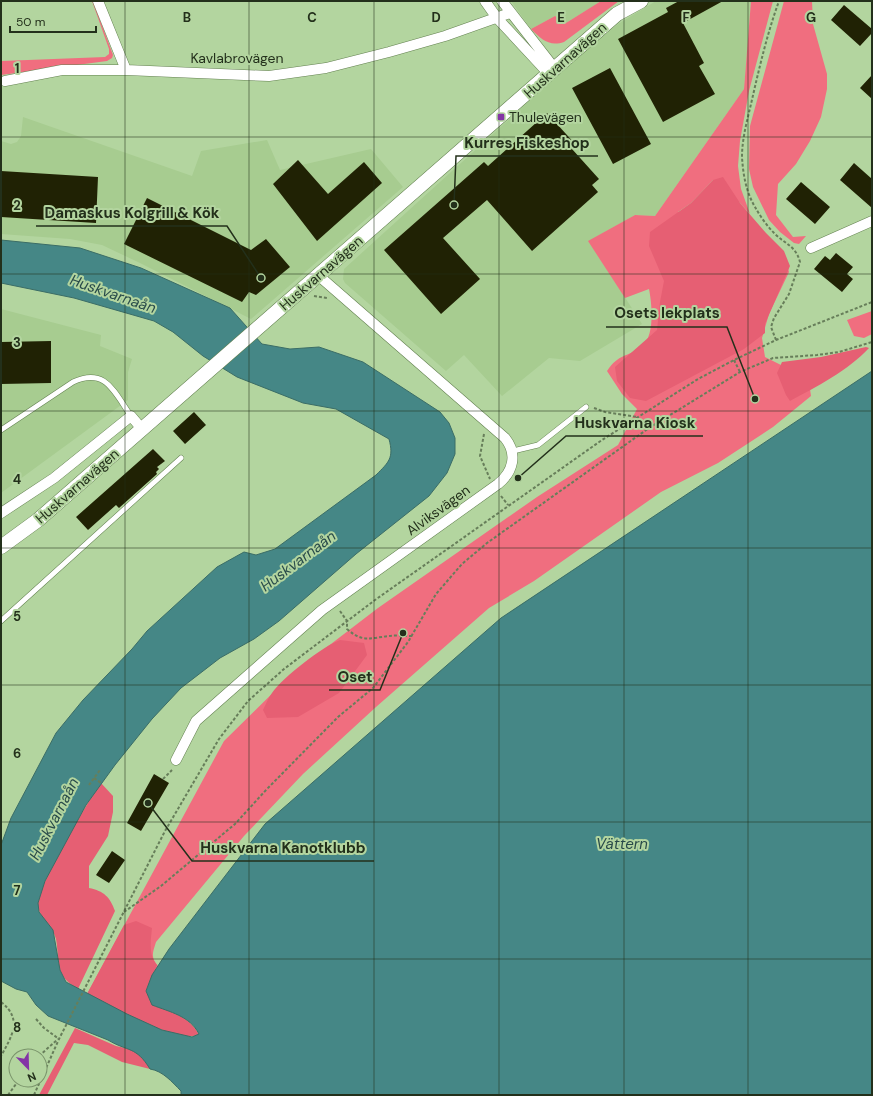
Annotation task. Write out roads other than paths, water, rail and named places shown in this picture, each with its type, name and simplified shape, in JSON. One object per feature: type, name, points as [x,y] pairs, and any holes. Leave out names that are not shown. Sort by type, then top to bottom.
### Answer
[{"type":"street","points":[[98,1],[126,70]]},
{"type":"street","points":[[485,1],[497,18],[552,71]]},
{"type":"street","points":[[502,1],[552,71]]},
{"type":"street","name":"Huskvarnavägen","points":[[1,547],[38,520],[209,369],[319,276],[471,140],[501,117],[617,14],[641,1]]},
{"type":"street","name":"Kavlabrovägen","points":[[5,81],[62,70],[126,70],[269,76],[326,68],[396,50],[510,13]]},
{"type":"street","points":[[811,248],[872,221]]},
{"type":"street","points":[[319,276],[505,438],[513,451]]},
{"type":"street","points":[[1,513],[54,478],[131,416],[142,429]]},
{"type":"street","name":"Alviksvägen","points":[[176,760],[196,721],[333,602],[504,479],[513,459],[513,451]]},
{"type":"lane","points":[[1,430],[73,382],[86,376],[96,377],[106,382],[131,416]]},
{"type":"lane","points":[[513,451],[538,445],[586,407]]},
{"type":"lane","points":[[1,620],[180,458]]},
{"type":"water","name":"Vättern","points":[[1,240],[80,248],[141,268],[230,308],[262,344],[290,349],[319,347],[363,362],[440,412],[449,423],[455,438],[455,454],[447,473],[429,496],[356,554],[279,621],[254,639],[220,658],[181,688],[152,719],[115,765],[86,805],[45,881],[38,903],[39,912],[53,930],[60,970],[66,982],[127,1014],[162,1030],[192,1037],[199,1034],[190,1023],[179,1015],[152,1005],[146,991],[152,975],[169,949],[265,824],[501,618],[872,371],[872,1095],[181,1095],[181,1091],[171,1081],[163,1074],[150,1069],[136,1053],[48,1016],[36,1005],[27,992],[16,989],[1,981],[1,845],[11,818],[56,733],[83,700],[132,649],[147,631],[217,567],[244,552],[256,555],[275,549],[376,475],[387,463],[391,455],[391,451],[389,439],[336,409],[303,403],[237,377],[203,356],[173,332],[154,321],[74,298],[1,283]]},
{"type":"place","name":"Thulevägen","points":[[501,117]]},
{"type":"place","name":"Kurres Fiskeshop","points":[[454,205]]},
{"type":"place","name":"Damaskus Kolgrill & Kök","points":[[261,278]]},
{"type":"place","name":"Osets lekplats","points":[[755,399]]},
{"type":"place","name":"Huskvarna Kiosk","points":[[518,478]]},
{"type":"place","name":"Oset","points":[[403,633]]},
{"type":"place","name":"Huskvarna Kanotklubb","points":[[148,803]]},
{"type":"water label","name":"Huskvarnaån","points":[[113,294]]},
{"type":"water label","name":"Huskvarnaån","points":[[298,561]]},
{"type":"water label","name":"Huskvarnaån","points":[[54,819]]}]
